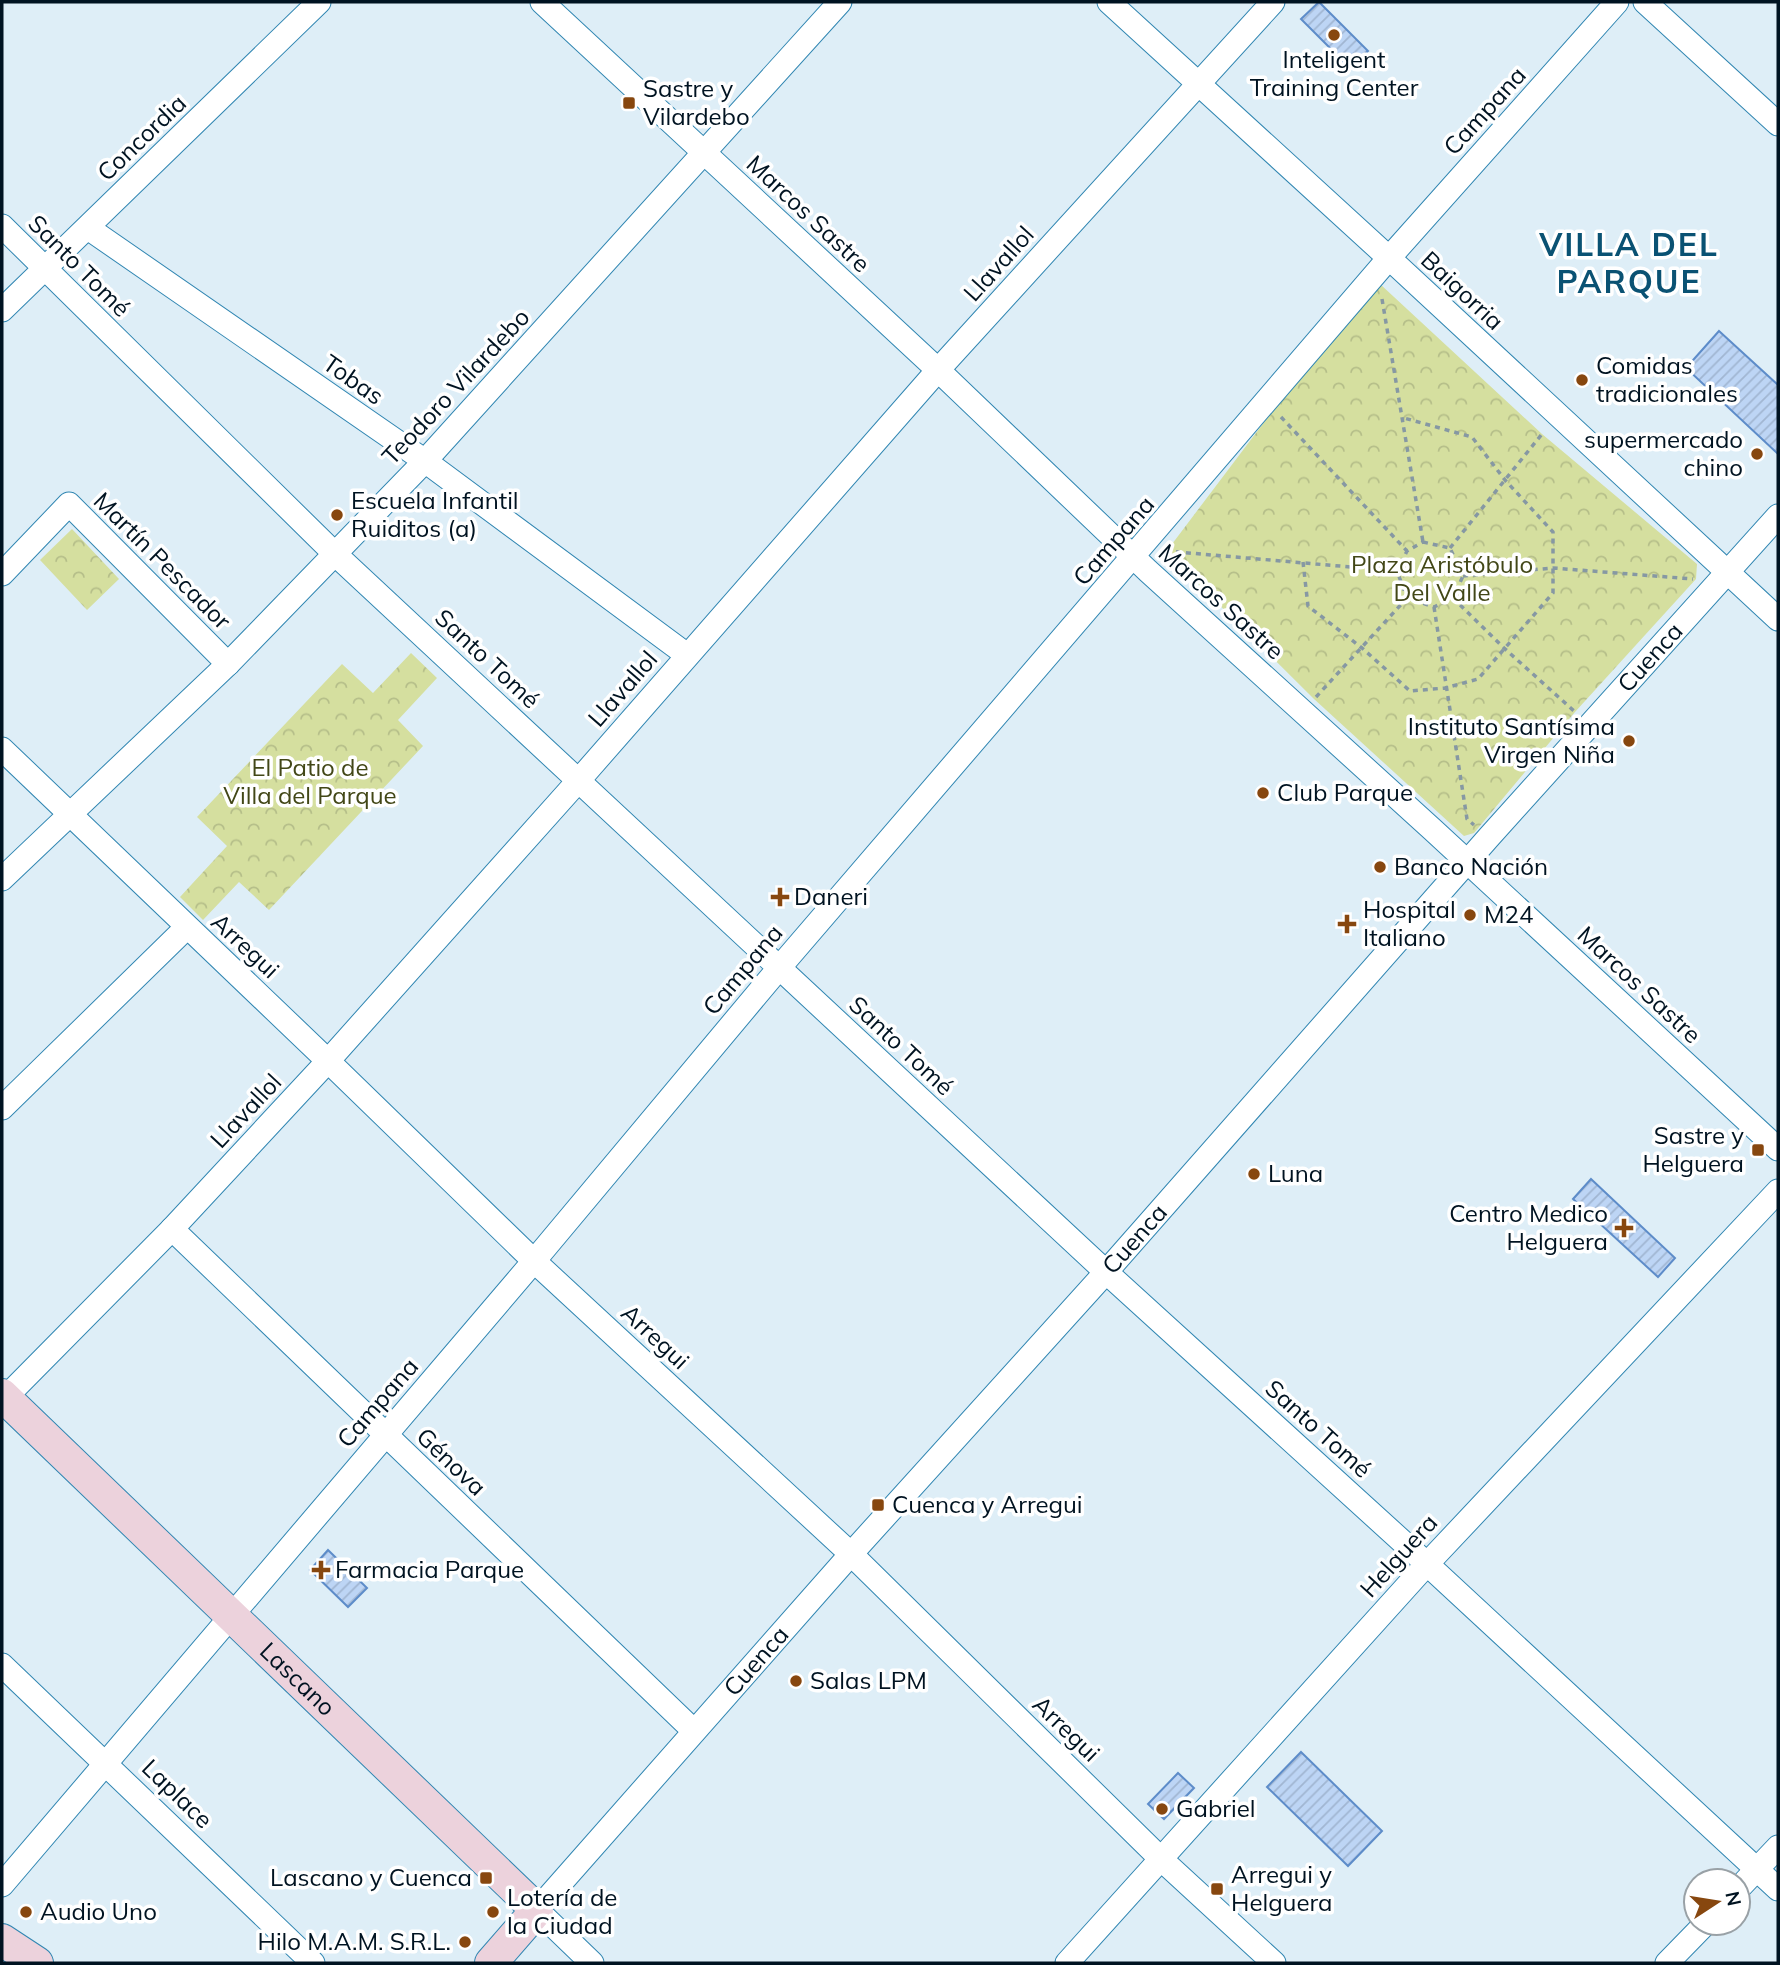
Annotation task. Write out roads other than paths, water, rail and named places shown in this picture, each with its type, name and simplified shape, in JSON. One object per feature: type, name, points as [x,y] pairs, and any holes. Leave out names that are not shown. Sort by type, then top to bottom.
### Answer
[{"type":"street","name":"Concordia","points":[[2,310],[318,2]]},
{"type":"street","name":"Marcos Sastre","points":[[542,2],[938,370],[1134,558],[1778,1149]]},
{"type":"street","name":"Teodoro Vilardebo","points":[[2,879],[228,664],[425,461],[840,2]]},
{"type":"street","name":"Baigorria","points":[[1109,2],[1390,258],[1778,620]]},
{"type":"street","name":"Llavallol","points":[[3,1398],[172,1229],[328,1061],[579,780],[938,370],[1273,2]]},
{"type":"street","name":"Campana","points":[[2,1885],[534,1261],[779,968],[1390,258],[1617,2]]},
{"type":"street","points":[[1644,2],[1778,124]]},
{"type":"street","name":"Santo Tomé","points":[[2,226],[335,554],[1106,1272],[1778,1889]]},
{"type":"street","name":"Tobas","points":[[88,228],[425,461],[687,655]]},
{"type":"street","name":"Martín Pescador","points":[[2,574],[69,504],[228,664]]},
{"type":"street","name":"Cuenca","points":[[491,1963],[851,1554],[1106,1272],[1468,862],[1721,565],[1778,516]]},
{"type":"street","name":"Arregui","points":[[2,749],[534,1261],[851,1554],[1162,1860],[1274,1963]]},
{"type":"street","points":[[2,1108],[187,926]]},
{"type":"street","name":"Helguera","points":[[1067,1963],[1427,1564],[1778,1191]]},
{"type":"street","name":"Génova","points":[[172,1229],[694,1731]]},
{"type":"street","name":"Lascano","points":[[3,1398],[592,1963]]},
{"type":"street","name":"Laplace","points":[[2,1665],[313,1963]]},
{"type":"street","points":[[1752,1875],[1778,1847]]},
{"type":"street","points":[[1667,1963],[1692,1937]]},
{"type":"street","points":[[2,1940],[37,1963]]},
{"type":"place","name":"Inteligent Training Center","points":[[1334,35]]},
{"type":"place","name":"Sastre y Vilardebo","points":[[629,103]]},
{"type":"place","name":"Comidas tradicionales","points":[[1582,380]]},
{"type":"place","name":"supermercado chino","points":[[1757,454]]},
{"type":"place","name":"Escuela Infantil Ruiditos (a)","points":[[337,515]]},
{"type":"place","name":"Instituto Santísima Virgen Niña","points":[[1629,741]]},
{"type":"place","name":"Club Parque","points":[[1263,793]]},
{"type":"place","name":"Banco Nación","points":[[1380,867]]},
{"type":"place","name":"Daneri","points":[[780,897]]},
{"type":"place","name":"M24","points":[[1470,915]]},
{"type":"place","name":"Hospital Italiano","points":[[1347,924]]},
{"type":"place","name":"Sastre y Helguera","points":[[1758,1150]]},
{"type":"place","name":"Luna","points":[[1254,1174]]},
{"type":"place","name":"Centro Medico Helguera","points":[[1624,1228]]},
{"type":"place","name":"Cuenca y Arregui","points":[[878,1505]]},
{"type":"place","name":"Farmacia Parque","points":[[321,1570]]},
{"type":"place","name":"Salas LPM","points":[[796,1681]]},
{"type":"place","name":"Gabriel","points":[[1162,1809]]},
{"type":"place","name":"Lascano y Cuenca","points":[[486,1878]]},
{"type":"place","name":"Arregui y Helguera","points":[[1217,1889]]},
{"type":"place","name":"Audio Uno","points":[[26,1912]]},
{"type":"place","name":"Lotería de la Ciudad","points":[[493,1912]]},
{"type":"place","name":"Hilo M.A.M. S.R.L.","points":[[465,1942]]},
{"type":"district","name":"VILLA DEL PARQUE","points":[[1629,264]]},
{"type":"park label","name":"Plaza Aristóbulo Del Valle","points":[[1442,579]]},
{"type":"park label","name":"El Patio de Villa del Parque","points":[[310,782]]}]
